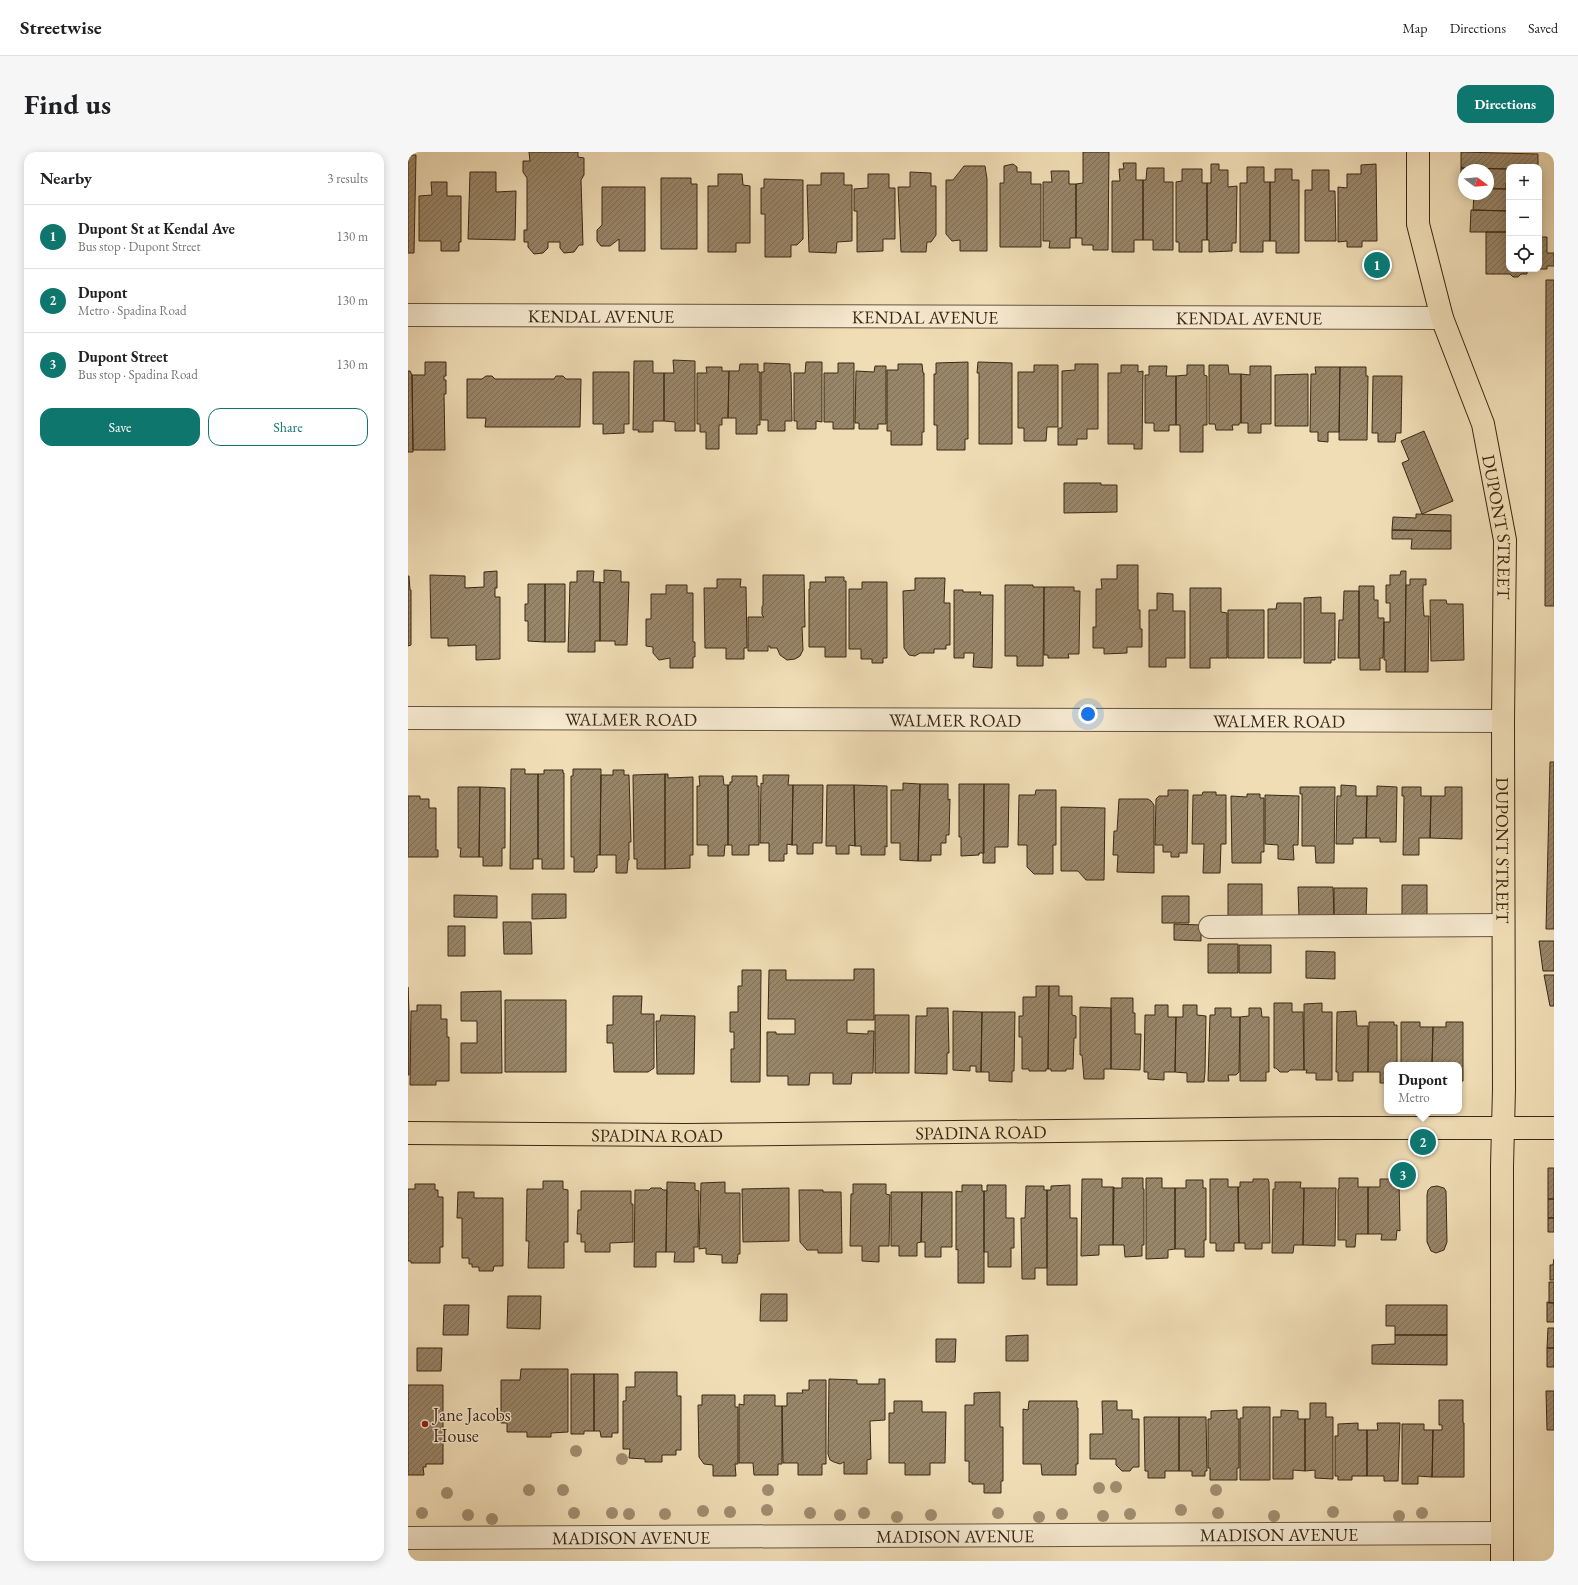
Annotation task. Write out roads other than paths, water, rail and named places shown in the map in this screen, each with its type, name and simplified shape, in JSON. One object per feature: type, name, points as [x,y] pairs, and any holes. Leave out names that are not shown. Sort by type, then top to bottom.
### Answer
[{"type":"main road","name":"DUPONT STREET","points":[[1418,152],[1418,224],[1442,318],[1483,424],[1505,540],[1503,721],[1502,1561]]},
{"type":"main road","name":"SPADINA ROAD","points":[[408,1133],[685,1135],[1320,1128],[1554,1128]]},
{"type":"street","name":"KENDAL AVENUE","points":[[408,315],[1442,318]]},
{"type":"street","name":"WALMER ROAD","points":[[408,718],[1503,721]]},
{"type":"street","points":[[1210,927],[1503,925]]},
{"type":"street","name":"MADISON AVENUE","points":[[408,1538],[1501,1533]]},
{"type":"place","name":"Dupont St at Kendal Ave","points":[[1377,265]]},
{"type":"place","name":"Dupont","points":[[1423,1142]]},
{"type":"place","name":"Dupont Street","points":[[1403,1175]]},
{"type":"place","name":"Jane Jacobs House","points":[[425,1424]]}]
